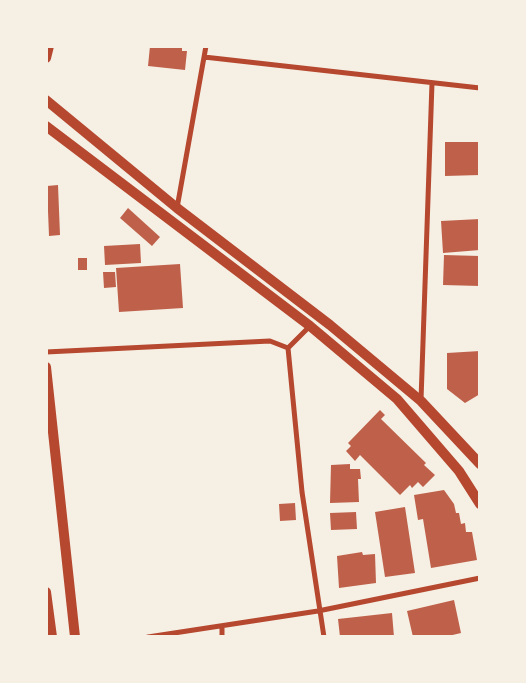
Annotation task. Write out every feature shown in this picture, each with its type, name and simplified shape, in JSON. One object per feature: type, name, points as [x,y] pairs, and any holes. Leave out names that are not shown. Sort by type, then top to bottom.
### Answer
[{"type":"main road","points":[[46,58],[49,46]]},
{"type":"main road","points":[[46,100],[177,208],[330,325],[421,401],[480,464]]},
{"type":"main road","points":[[46,126],[310,326],[396,399],[459,471],[480,504]]},
{"type":"main road","points":[[46,367],[75,637]]},
{"type":"main road","points":[[46,592],[52,637]]},
{"type":"street","points":[[177,208],[206,46]]},
{"type":"street","points":[[204,57],[480,88]]},
{"type":"street","points":[[421,401],[432,83]]},
{"type":"street","points":[[288,348],[310,326]]},
{"type":"street","points":[[46,352],[270,341],[288,348]]},
{"type":"street","points":[[288,348],[302,492],[318,612],[324,637]]},
{"type":"street","points":[[148,637],[318,612],[480,578]]},
{"type":"street","points":[[222,627],[222,637]]},
{"type":"building","points":[[150,46],[182,46],[182,51],[187,51],[185,70],[148,66]]},
{"type":"building","points":[[445,142],[480,142],[480,175],[445,176]]},
{"type":"building","points":[[58,185],[60,235],[49,236],[47,186]]},
{"type":"building","points":[[128,208],[160,237],[152,246],[120,218]]},
{"type":"building","points":[[480,219],[480,250],[443,253],[441,221]]},
{"type":"building","points":[[140,244],[141,263],[105,265],[104,246]]},
{"type":"building","points":[[444,255],[480,256],[480,286],[443,285]]},
{"type":"building","points":[[78,258],[87,258],[87,270],[78,270]]},
{"type":"building","points":[[180,264],[183,308],[119,312],[116,268]]},
{"type":"building","points":[[103,272],[115,272],[116,287],[104,288]]},
{"type":"building","points":[[480,351],[480,394],[465,403],[447,389],[447,353]]},
{"type":"building","points":[[380,410],[385,415],[381,419],[426,463],[424,465],[435,475],[423,487],[418,482],[412,488],[410,485],[400,495],[360,455],[355,461],[346,451],[351,446],[348,443]]},
{"type":"building","points":[[350,464],[350,469],[360,469],[361,479],[358,479],[359,502],[330,503],[331,465]]},
{"type":"building","points":[[444,490],[454,504],[456,513],[459,513],[461,524],[465,523],[466,532],[472,532],[477,560],[431,568],[423,519],[418,520],[414,495]]},
{"type":"building","points":[[295,503],[296,520],[280,521],[279,504]]},
{"type":"building","points":[[405,507],[415,573],[385,577],[375,512]]},
{"type":"building","points":[[356,512],[357,529],[331,530],[330,513]]},
{"type":"building","points":[[362,552],[363,555],[375,554],[376,583],[339,588],[337,556]]},
{"type":"building","points":[[454,600],[461,633],[444,637],[413,637],[407,611]]},
{"type":"building","points":[[392,613],[394,637],[340,637],[338,619]]}]
